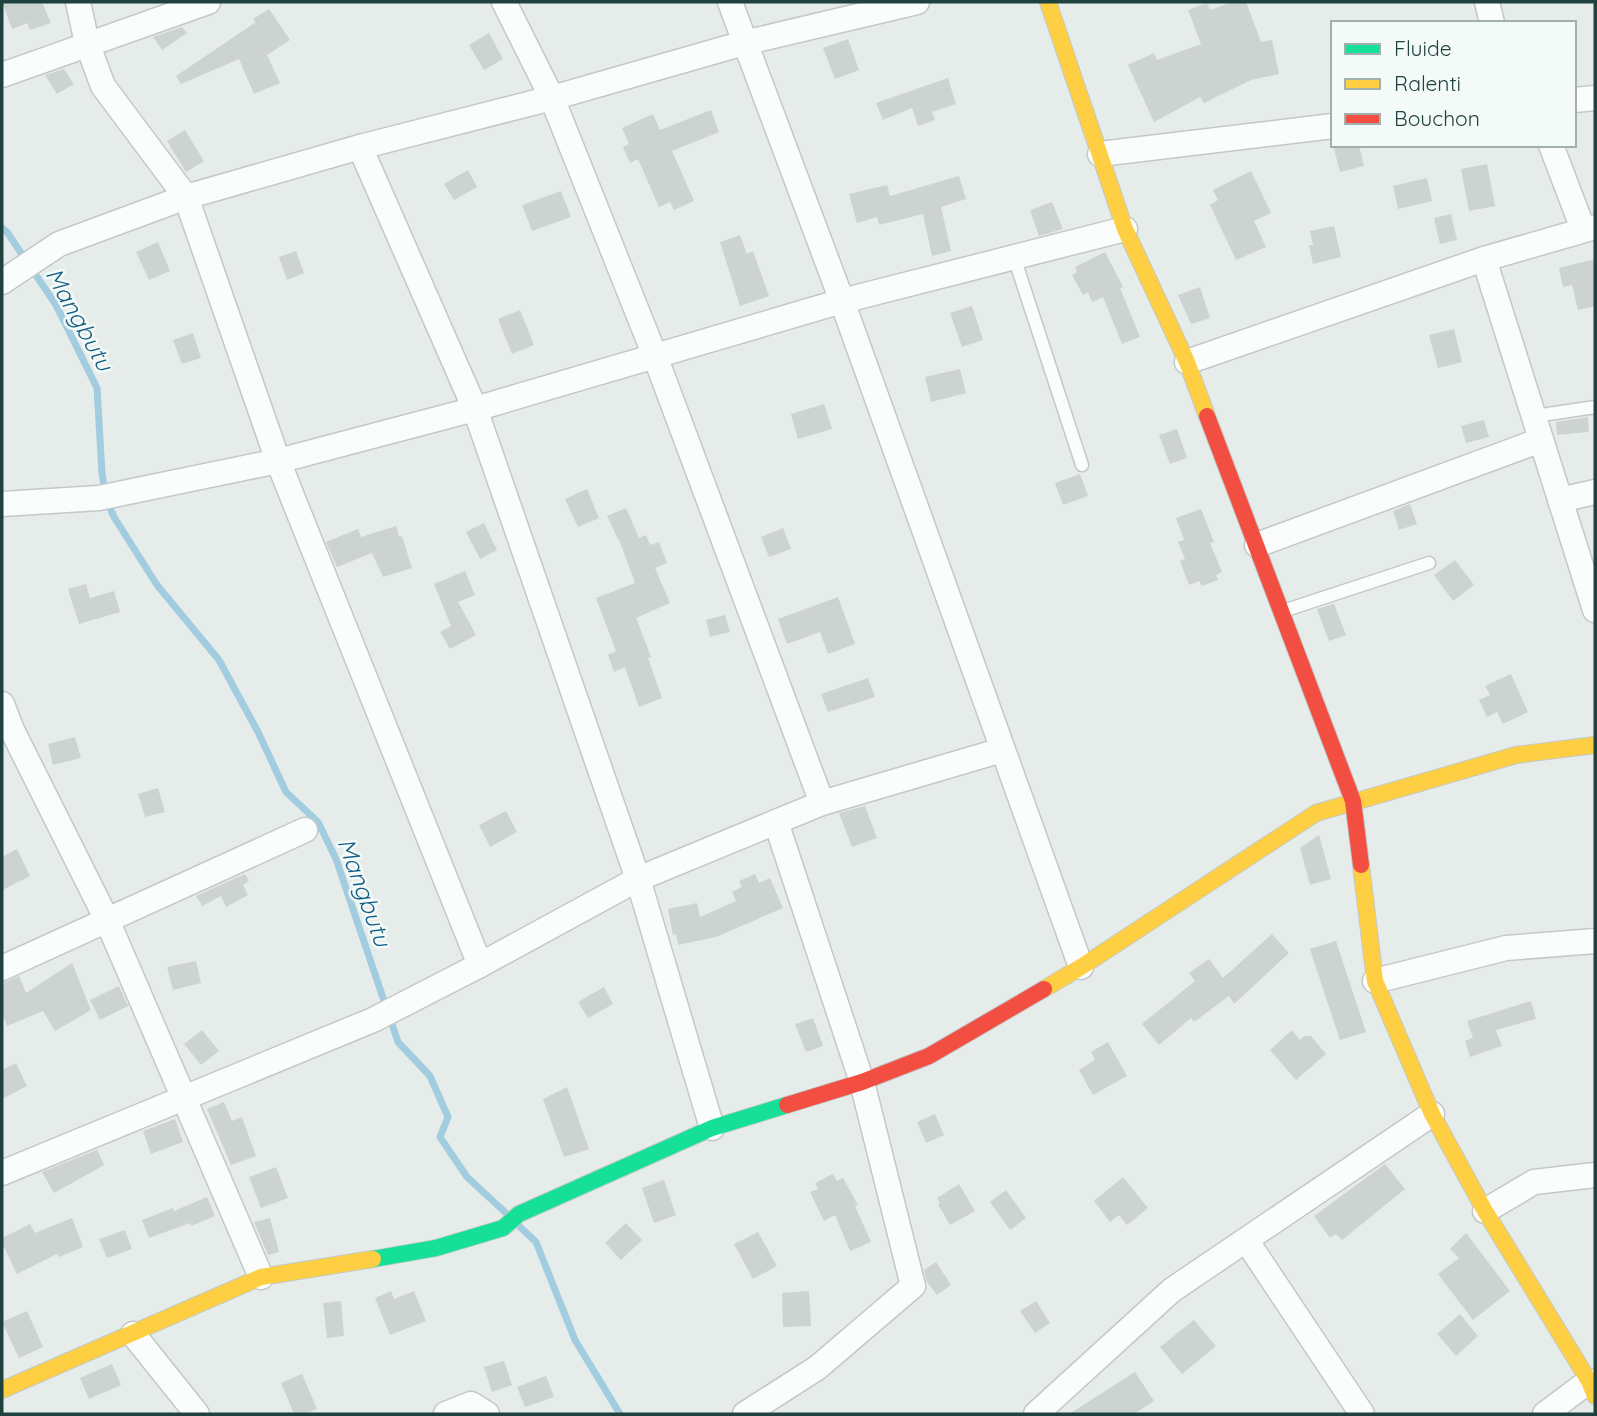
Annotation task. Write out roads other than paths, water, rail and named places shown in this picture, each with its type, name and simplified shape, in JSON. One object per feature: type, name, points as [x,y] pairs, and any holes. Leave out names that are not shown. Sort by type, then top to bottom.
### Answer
[{"type":"street","points":[[78,2],[87,43],[103,86],[186,197],[278,461],[480,965]]},
{"type":"street","points":[[2,75],[208,2]]},
{"type":"street","points":[[504,2],[552,97],[655,356],[822,803]]},
{"type":"street","points":[[730,2],[842,300],[1081,967]]},
{"type":"street","points":[[20,271],[59,244],[186,197],[744,43],[917,2]]},
{"type":"street","points":[[1048,2],[1125,229],[1187,362],[1353,801],[1375,981],[1432,1114],[1485,1211],[1592,1388],[1545,1414]]},
{"type":"street","points":[[1487,2],[1492,21]]},
{"type":"street","points":[[1576,100],[1595,98]]},
{"type":"street","points":[[1100,155],[1331,126]]},
{"type":"street","points":[[360,147],[475,409],[638,879],[712,1128]]},
{"type":"street","points":[[1187,362],[1484,259],[1589,228],[1552,147]]},
{"type":"street","points":[[2,504],[99,498],[278,461],[475,409],[842,300],[1125,229]]},
{"type":"street","points":[[1484,259],[1595,610]]},
{"type":"street","points":[[1257,545],[1541,440]]},
{"type":"street","points":[[1560,500],[1595,492]]},
{"type":"street","points":[[2,704],[7,731],[107,920],[261,1277]]},
{"type":"street","points":[[2,1390],[261,1277],[436,1248],[503,1228],[519,1214],[712,1128],[862,1082],[929,1056],[1081,967],[1316,813],[1516,755],[1595,745]]},
{"type":"street","points":[[2,1173],[373,1020],[638,879],[822,803],[1002,750]]},
{"type":"street","points":[[745,1414],[817,1368],[913,1286],[862,1082],[776,822]]},
{"type":"street","points":[[2,968],[305,830]]},
{"type":"street","points":[[1375,981],[1506,947],[1595,941]]},
{"type":"street","points":[[1036,1414],[1172,1290],[1432,1114]]},
{"type":"street","points":[[1485,1211],[1534,1182],[1595,1175]]},
{"type":"street","points":[[1246,1240],[1352,1410]]},
{"type":"street","points":[[133,1335],[197,1414]]},
{"type":"street","points":[[446,1414],[471,1404],[487,1414]]},
{"type":"lane","points":[[1014,257],[1082,465]]},
{"type":"lane","points":[[1535,416],[1595,407]]},
{"type":"lane","points":[[1282,611],[1429,563]]},
{"type":"waterway","name":"Mangbutu","points":[[2,228],[56,305],[97,388],[102,473],[106,499],[114,517],[157,585],[219,660],[258,732],[286,792],[318,822],[336,859],[398,1042],[430,1076],[448,1117],[440,1137],[467,1177],[506,1213]]},
{"type":"waterway","name":"Mangbutu","points":[[519,1226],[536,1242],[575,1340],[620,1414]]}]
